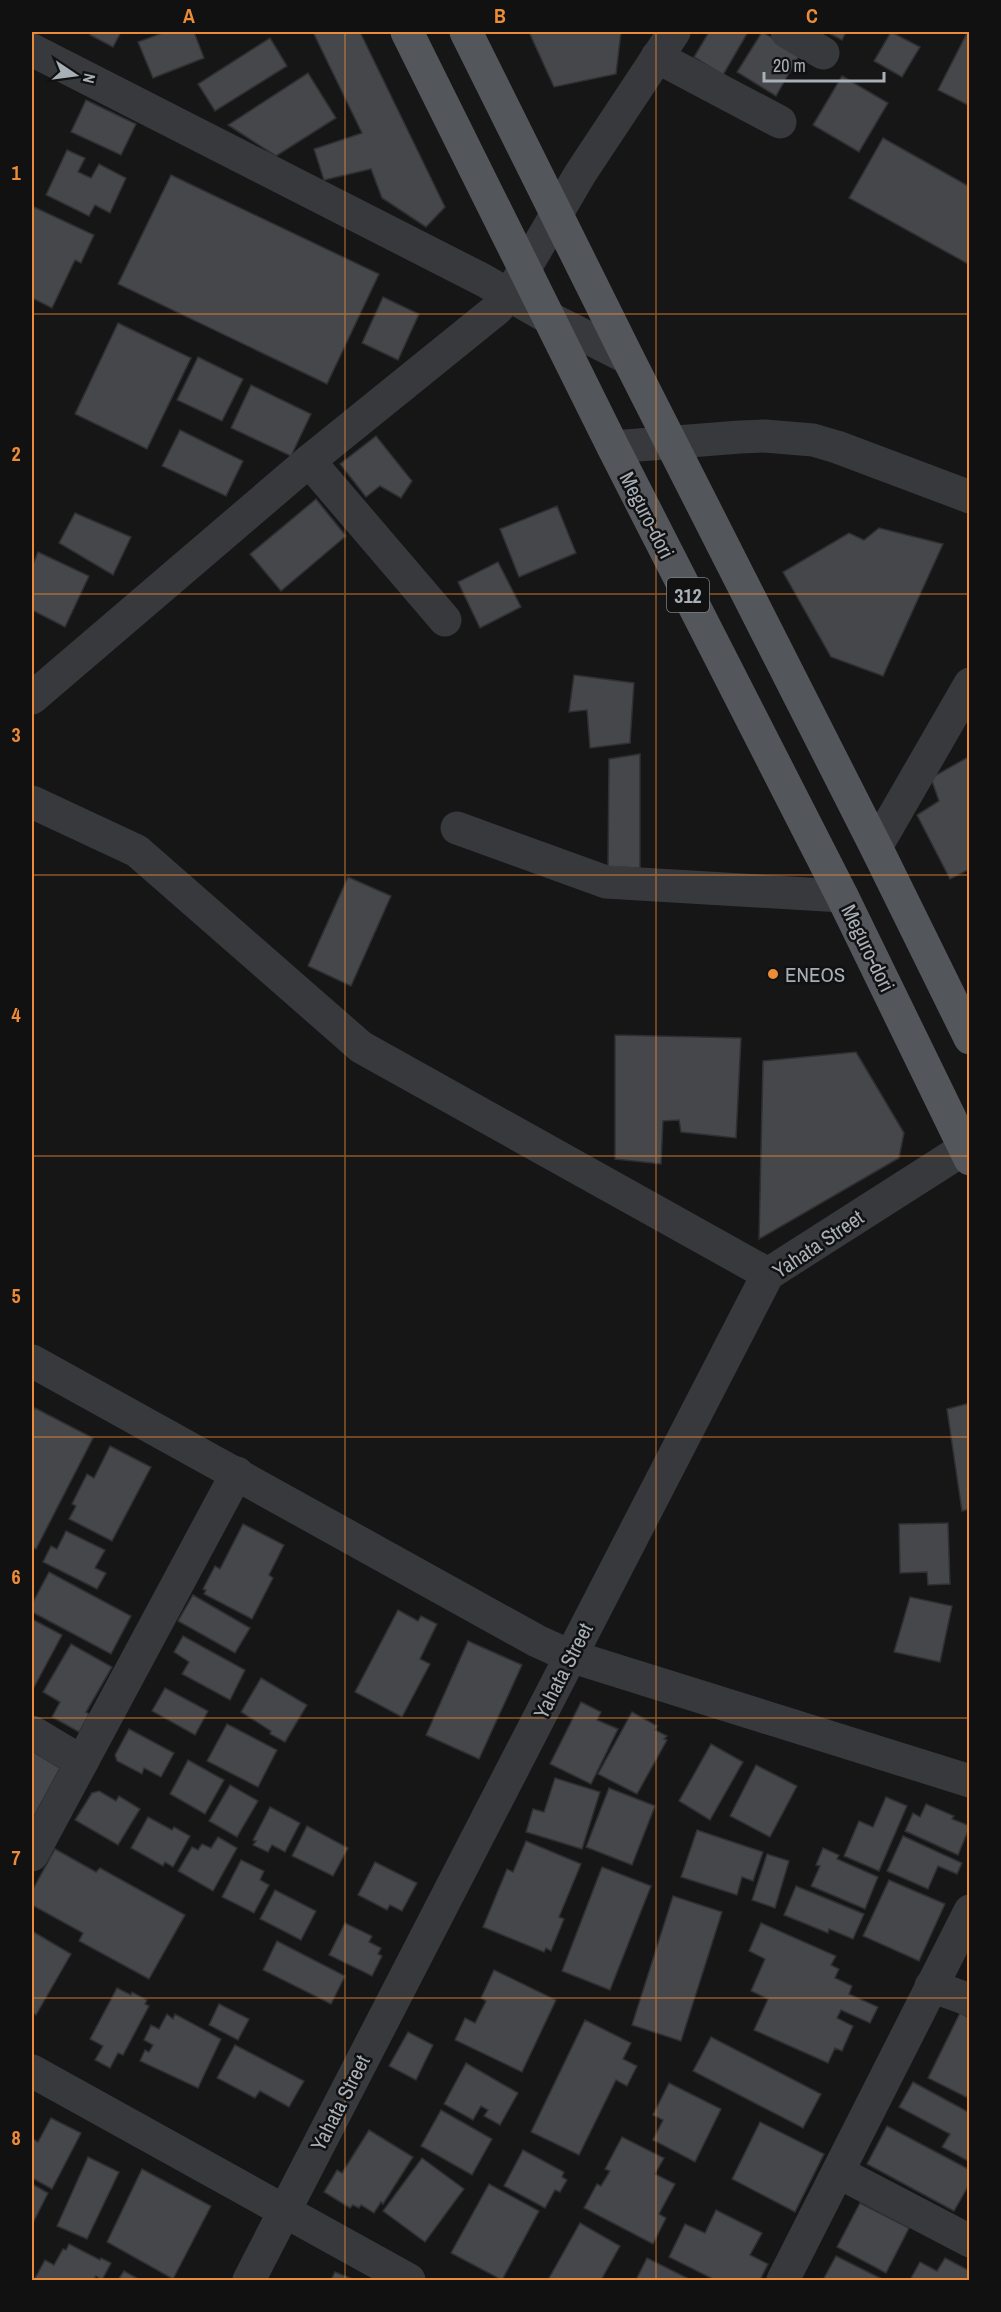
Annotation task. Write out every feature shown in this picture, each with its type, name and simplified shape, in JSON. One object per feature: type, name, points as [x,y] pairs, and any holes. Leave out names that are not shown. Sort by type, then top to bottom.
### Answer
[{"type":"main road","name":"Meguro-dori","points":[[407,32],[517,281],[549,318],[842,896],[968,1151]]},
{"type":"main road","name":"312","points":[[466,32],[876,847],[969,1038]]},
{"type":"street","points":[[787,32],[823,53]]},
{"type":"street","points":[[32,698],[309,461],[497,309],[517,281],[557,212],[666,44],[780,122]]},
{"type":"street","points":[[32,50],[517,281]]},
{"type":"street","points":[[549,318],[628,358]]},
{"type":"street","points":[[613,447],[765,436],[813,440],[969,497]]},
{"type":"street","points":[[309,461],[445,620]]},
{"type":"street","points":[[876,847],[969,684]]},
{"type":"street","points":[[32,802],[137,850],[361,1047],[768,1274]]},
{"type":"street","points":[[457,828],[606,882],[842,896]]},
{"type":"street","name":"Yahata Street","points":[[249,2280],[768,1274],[968,1151]]},
{"type":"street","points":[[32,1361],[537,1641],[570,1656],[969,1781]]},
{"type":"street","points":[[32,1855],[237,1473]]},
{"type":"street","points":[[32,1732],[82,1762]]},
{"type":"street","points":[[783,2280],[969,1911]]},
{"type":"street","points":[[931,1986],[969,2000]]},
{"type":"street","points":[[32,2071],[409,2280]]},
{"type":"street","points":[[838,2172],[969,2241]]},
{"type":"building","points":[[92,32],[121,32],[113,47],[90,35]]},
{"type":"building","points":[[165,32],[194,32],[204,58],[153,78],[138,42]]},
{"type":"building","points":[[313,32],[360,32],[445,207],[426,227],[382,198],[371,169],[324,180],[314,149],[362,133]]},
{"type":"building","points":[[529,32],[621,32],[616,74],[554,87]]},
{"type":"building","points":[[709,32],[748,32],[723,75],[694,57]]},
{"type":"building","points":[[762,32],[800,54],[776,96],[737,72]]},
{"type":"building","points":[[827,32],[846,32],[842,40]]},
{"type":"building","points":[[891,32],[920,47],[902,77],[874,61]]},
{"type":"building","points":[[967,33],[970,34],[970,106],[938,90]]},
{"type":"building","points":[[270,38],[287,66],[215,111],[198,84]]},
{"type":"building","points":[[308,73],[336,118],[276,156],[228,125]]},
{"type":"building","points":[[842,76],[888,103],[859,152],[813,125]]},
{"type":"building","points":[[86,100],[136,124],[121,155],[71,132]]},
{"type":"building","points":[[883,138],[970,187],[970,265],[849,198]]},
{"type":"building","points":[[67,150],[85,158],[78,172],[91,178],[99,164],[126,178],[110,213],[95,205],[89,216],[46,195]]},
{"type":"building","points":[[171,175],[379,274],[327,384],[118,284]]},
{"type":"building","points":[[34,207],[94,235],[81,263],[75,260],[52,308],[32,298],[32,213]]},
{"type":"building","points":[[383,297],[419,314],[398,360],[362,343]]},
{"type":"building","points":[[118,323],[191,358],[147,449],[75,414]]},
{"type":"building","points":[[198,357],[243,379],[222,421],[177,400]]},
{"type":"building","points":[[251,385],[311,414],[291,456],[231,428]]},
{"type":"building","points":[[180,430],[243,461],[226,496],[162,466]]},
{"type":"building","points":[[376,436],[412,481],[401,498],[380,486],[366,497],[340,464]]},
{"type":"building","points":[[316,499],[346,536],[281,591],[250,554]]},
{"type":"building","points":[[557,506],[576,553],[519,577],[500,529]]},
{"type":"building","points":[[75,513],[131,537],[113,575],[59,543]]},
{"type":"building","points":[[879,528],[943,544],[883,676],[831,657],[783,572],[849,533],[864,540]]},
{"type":"building","points":[[38,552],[89,576],[65,627],[32,610],[32,567]]},
{"type":"building","points":[[498,562],[521,607],[480,628],[458,582]]},
{"type":"building","points":[[574,675],[634,683],[630,743],[590,748],[587,710],[569,712]]},
{"type":"building","points":[[640,754],[640,868],[608,867],[609,759]]},
{"type":"building","points":[[970,756],[970,869],[950,879],[917,815],[939,801],[931,778]]},
{"type":"building","points":[[348,877],[391,896],[351,986],[308,966]]},
{"type":"building","points":[[615,1035],[741,1038],[736,1138],[681,1132],[679,1120],[663,1121],[661,1164],[615,1159]]},
{"type":"building","points":[[856,1052],[904,1133],[899,1158],[759,1239],[763,1061]]},
{"type":"building","points":[[970,1403],[970,1509],[962,1511],[947,1409]]},
{"type":"building","points":[[35,1408],[93,1438],[36,1549],[32,1547],[32,1414]]},
{"type":"building","points":[[110,1446],[151,1467],[112,1541],[69,1519],[76,1506],[72,1504],[87,1474],[94,1478]]},
{"type":"building","points":[[948,1523],[950,1584],[928,1585],[927,1572],[900,1573],[899,1524]]},
{"type":"building","points":[[243,1524],[284,1545],[269,1575],[273,1578],[252,1619],[204,1594],[206,1590],[203,1589],[215,1566],[220,1569]]},
{"type":"building","points":[[66,1531],[105,1550],[95,1568],[106,1573],[97,1589],[43,1562],[51,1546],[57,1549]]},
{"type":"building","points":[[49,1572],[131,1616],[111,1654],[32,1612],[32,1604]]},
{"type":"building","points":[[193,1595],[250,1628],[235,1653],[178,1621]]},
{"type":"building","points":[[910,1597],[952,1606],[940,1662],[894,1652]]},
{"type":"building","points":[[398,1610],[418,1621],[421,1616],[437,1624],[420,1659],[430,1664],[402,1717],[355,1692]]},
{"type":"building","points":[[32,1619],[62,1635],[32,1691]]},
{"type":"building","points":[[183,1636],[245,1670],[230,1700],[182,1674],[189,1662],[174,1652]]},
{"type":"building","points":[[468,1641],[522,1665],[479,1759],[426,1735]]},
{"type":"building","points":[[71,1644],[112,1667],[86,1712],[89,1714],[79,1732],[52,1717],[60,1702],[43,1692]]},
{"type":"building","points":[[261,1678],[307,1705],[285,1742],[270,1734],[271,1731],[241,1712]]},
{"type":"building","points":[[165,1688],[208,1711],[195,1735],[152,1711]]},
{"type":"building","points":[[581,1702],[601,1712],[597,1720],[618,1729],[591,1784],[550,1764]]},
{"type":"building","points":[[632,1712],[657,1726],[655,1730],[667,1736],[664,1739],[667,1740],[637,1794],[598,1774]]},
{"type":"building","points":[[227,1724],[277,1750],[258,1787],[207,1761]]},
{"type":"building","points":[[129,1729],[174,1753],[161,1777],[144,1768],[142,1774],[117,1761],[115,1755]]},
{"type":"building","points":[[711,1744],[743,1762],[710,1820],[679,1801]]},
{"type":"building","points":[[32,1751],[60,1768],[32,1820]]},
{"type":"building","points":[[188,1760],[224,1780],[205,1814],[170,1794]]},
{"type":"building","points":[[756,1765],[797,1786],[770,1837],[730,1816]]},
{"type":"building","points":[[555,1778],[600,1792],[582,1849],[526,1832],[533,1809],[544,1812]]},
{"type":"building","points":[[230,1785],[258,1801],[237,1837],[209,1821]]},
{"type":"building","points":[[609,1788],[655,1806],[632,1865],[586,1847]]},
{"type":"building","points":[[99,1791],[116,1801],[119,1796],[140,1809],[118,1845],[75,1820],[92,1793]]},
{"type":"building","points":[[886,1797],[907,1806],[879,1871],[844,1856],[859,1821],[873,1827]]},
{"type":"building","points":[[926,1804],[970,1826],[958,1855],[905,1831],[913,1813],[920,1817]]},
{"type":"building","points":[[270,1807],[300,1823],[285,1852],[272,1845],[268,1852],[253,1845],[256,1841],[253,1840]]},
{"type":"building","points":[[148,1817],[172,1830],[174,1827],[190,1836],[173,1867],[165,1862],[163,1866],[131,1848]]},
{"type":"building","points":[[307,1826],[348,1848],[333,1876],[292,1856]]},
{"type":"building","points":[[697,1830],[763,1852],[753,1881],[742,1877],[737,1895],[681,1877]]},
{"type":"building","points":[[903,1836],[962,1863],[957,1874],[938,1866],[928,1889],[887,1871]]},
{"type":"building","points":[[218,1837],[237,1848],[213,1891],[178,1871],[192,1847],[198,1850],[202,1844],[211,1848]]},
{"type":"building","points":[[526,1841],[581,1864],[559,1917],[564,1919],[551,1951],[546,1948],[544,1952],[483,1927],[507,1869],[513,1872]]},
{"type":"building","points":[[823,1848],[839,1855],[837,1859],[878,1877],[865,1909],[811,1886],[820,1866],[816,1865]]},
{"type":"building","points":[[55,1849],[96,1872],[100,1868],[185,1915],[149,1979],[79,1941],[83,1933],[32,1905],[32,1891]]},
{"type":"building","points":[[767,1854],[789,1861],[775,1908],[752,1900]]},
{"type":"building","points":[[241,1860],[264,1871],[260,1880],[269,1885],[254,1913],[222,1897]]},
{"type":"building","points":[[375,1862],[417,1883],[402,1911],[390,1905],[387,1910],[358,1895]]},
{"type":"building","points":[[602,1867],[651,1886],[610,1990],[562,1971]]},
{"type":"building","points":[[889,1880],[945,1904],[919,1961],[863,1936]]},
{"type":"building","points":[[796,1886],[864,1914],[853,1939],[829,1929],[828,1933],[784,1915]]},
{"type":"building","points":[[275,1890],[316,1911],[301,1940],[260,1919]]},
{"type":"building","points":[[673,1896],[722,1912],[681,2041],[632,2025]]},
{"type":"building","points":[[345,1923],[372,1936],[369,1942],[381,1948],[378,1954],[382,1956],[372,1976],[329,1955]]},
{"type":"building","points":[[761,1923],[836,1956],[831,1965],[839,1969],[835,1978],[852,1986],[849,1994],[878,2007],[870,2023],[841,2010],[837,2018],[853,2026],[842,2051],[835,2048],[828,2063],[754,2030],[768,1999],[751,1991],[765,1959],[749,1951]]},
{"type":"building","points":[[32,1931],[71,1954],[36,2015],[32,2012]]},
{"type":"building","points":[[277,1941],[345,1976],[331,2004],[263,1970]]},
{"type":"building","points":[[494,1970],[556,2000],[522,2072],[455,2040],[465,2018],[475,2023],[486,2001],[481,1998]]},
{"type":"building","points":[[117,1988],[131,1995],[132,1992],[147,2000],[145,2004],[149,2006],[123,2055],[118,2053],[110,2068],[95,2060],[103,2046],[90,2039]]},
{"type":"building","points":[[219,2004],[249,2019],[238,2040],[209,2025]]},
{"type":"building","points":[[960,2013],[970,2018],[970,2099],[928,2078]]},
{"type":"building","points":[[167,2014],[173,2019],[175,2014],[221,2039],[198,2088],[140,2061],[145,2050],[149,2052],[153,2045],[144,2040],[151,2025],[159,2029]]},
{"type":"building","points":[[585,2020],[631,2043],[623,2059],[637,2066],[627,2086],[616,2080],[579,2155],[531,2132]]},
{"type":"building","points":[[408,2032],[433,2045],[416,2080],[389,2066]]},
{"type":"building","points":[[711,2037],[821,2094],[803,2128],[693,2071]]},
{"type":"building","points":[[235,2045],[304,2081],[289,2107],[260,2091],[255,2098],[217,2078]]},
{"type":"building","points":[[466,2063],[518,2093],[500,2125],[484,2116],[488,2110],[481,2106],[473,2120],[444,2104]]},
{"type":"building","points":[[913,2082],[970,2113],[970,2162],[942,2147],[950,2134],[899,2107]]},
{"type":"building","points":[[669,2083],[721,2109],[695,2162],[653,2140],[663,2120],[653,2115]]},
{"type":"building","points":[[441,2110],[492,2139],[472,2175],[421,2146]]},
{"type":"building","points":[[51,2118],[81,2133],[52,2189],[32,2178],[33,2139],[38,2142]]},
{"type":"building","points":[[760,2122],[824,2154],[795,2212],[732,2179]]},
{"type":"building","points":[[887,2126],[970,2170],[970,2183],[954,2211],[867,2164]]},
{"type":"building","points":[[369,2130],[413,2157],[383,2204],[381,2202],[374,2213],[361,2205],[359,2208],[353,2205],[350,2208],[324,2192],[337,2170],[342,2173]]},
{"type":"building","points":[[622,2137],[664,2158],[655,2174],[675,2184],[659,2214],[666,2218],[653,2244],[584,2208],[597,2184],[601,2186],[610,2171],[605,2169]]},
{"type":"building","points":[[523,2150],[564,2172],[562,2177],[567,2180],[560,2192],[555,2190],[545,2208],[504,2186]]},
{"type":"building","points":[[88,2157],[119,2172],[87,2239],[57,2226]]},
{"type":"building","points":[[422,2158],[464,2189],[425,2242],[383,2211]]},
{"type":"building","points":[[142,2169],[211,2206],[173,2279],[107,2242]]},
{"type":"building","points":[[32,2184],[48,2193],[32,2225]]},
{"type":"building","points":[[489,2184],[539,2211],[502,2280],[451,2253]]},
{"type":"building","points":[[860,2203],[909,2228],[886,2273],[837,2247]]},
{"type":"building","points":[[716,2210],[762,2233],[750,2255],[768,2264],[760,2280],[715,2280],[669,2257],[685,2224],[705,2233]]},
{"type":"building","points":[[580,2223],[620,2246],[601,2280],[548,2280]]},
{"type":"building","points":[[69,2244],[100,2260],[101,2258],[111,2263],[102,2280],[96,2276],[93,2280],[34,2280],[45,2260],[54,2265],[63,2249],[66,2250]]},
{"type":"building","points":[[836,2256],[884,2280],[823,2280]]},
{"type":"building","points":[[647,2258],[691,2280],[636,2280]]},
{"type":"building","points":[[945,2258],[970,2271],[970,2280],[910,2280],[920,2262],[937,2271]]},
{"type":"building","points":[[124,2271],[140,2280],[118,2280]]},
{"type":"building","points":[[335,2272],[355,2280],[331,2280]]},
{"type":"place","name":"ENEOS","points":[[773,974]]}]
